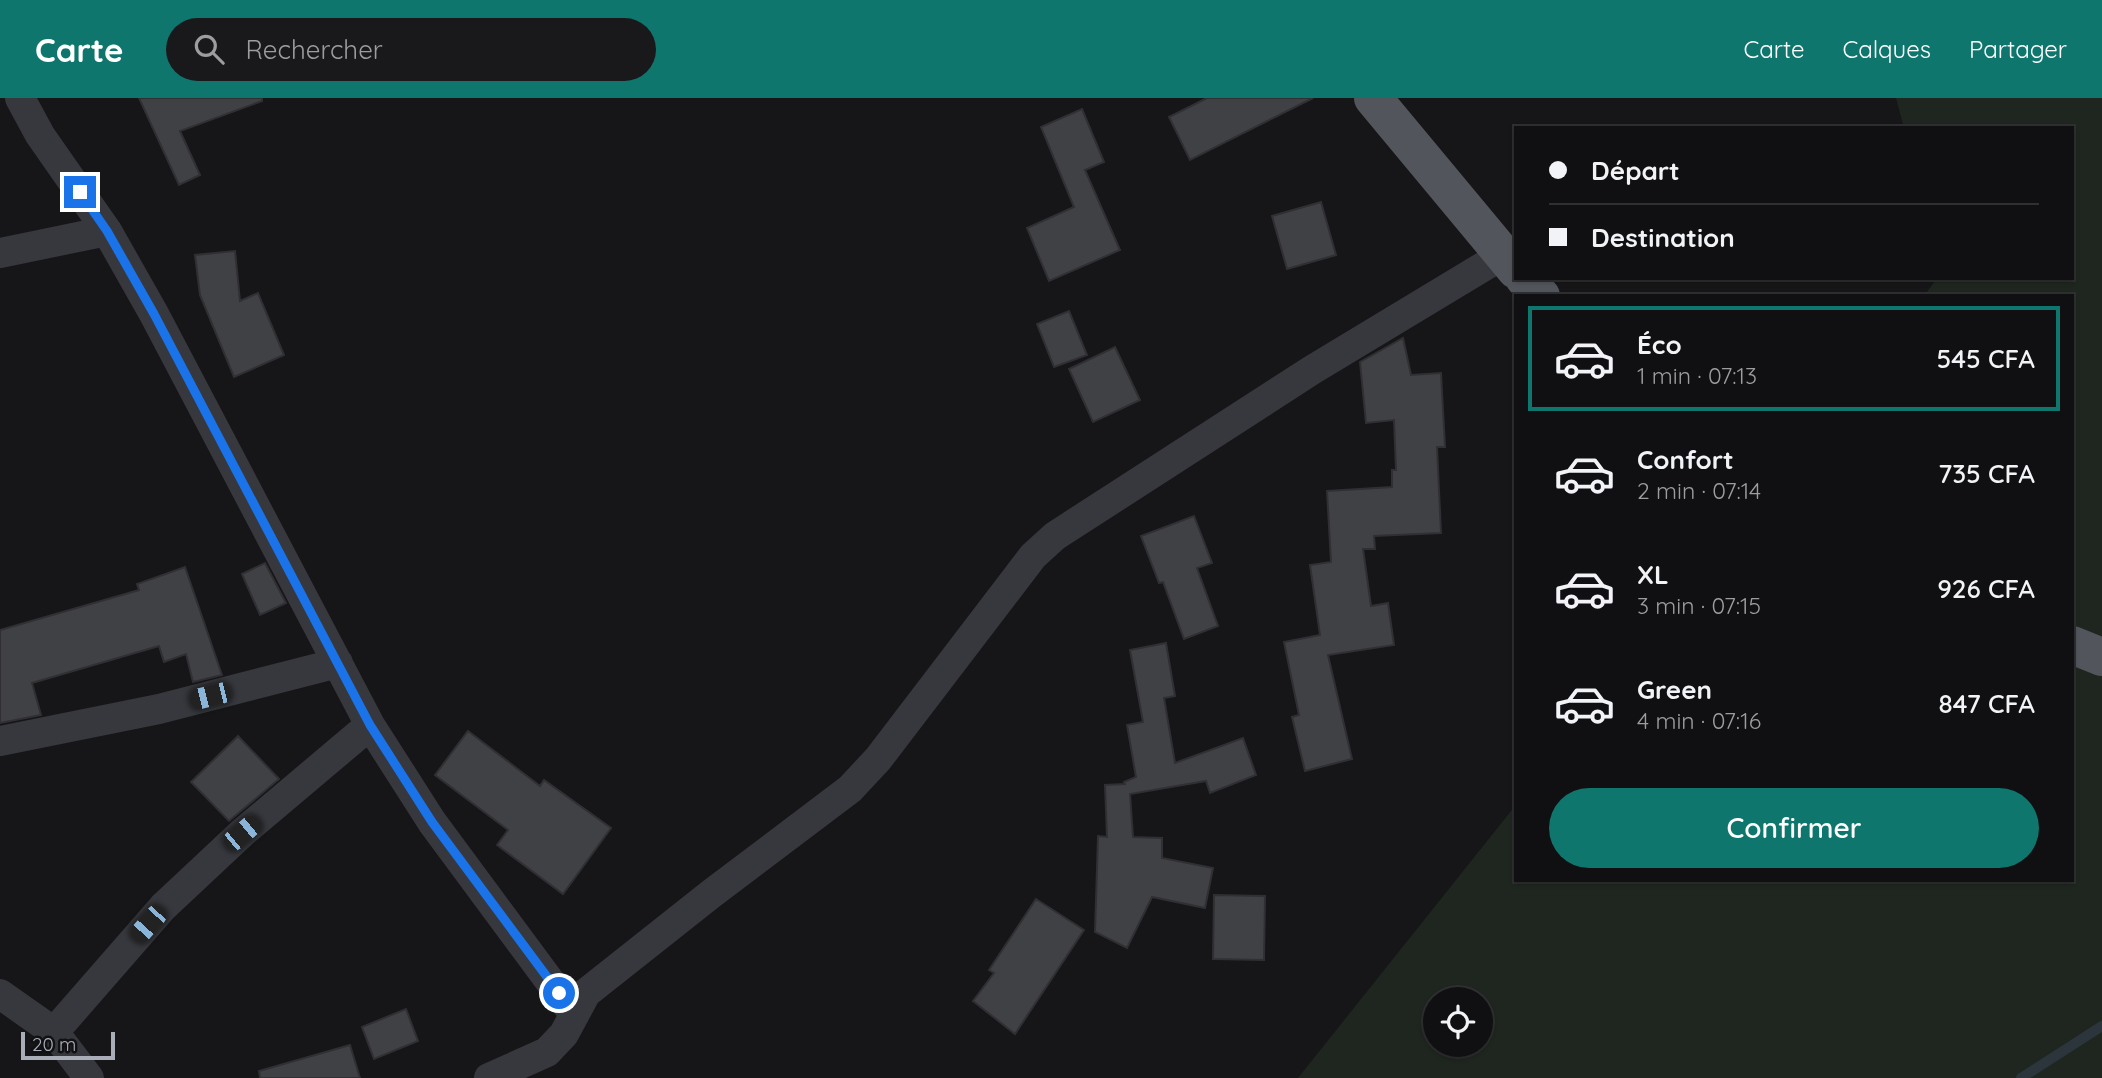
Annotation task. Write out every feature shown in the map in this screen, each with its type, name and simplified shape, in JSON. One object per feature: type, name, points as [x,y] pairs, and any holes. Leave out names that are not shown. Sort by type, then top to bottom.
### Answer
[{"type":"main road","points":[[1373,98],[1513,268]]},
{"type":"main road","points":[[1525,280],[1539,294]]},
{"type":"main road","points":[[2074,646],[2102,657]]},
{"type":"street","points":[[20,98],[40,135],[107,231],[180,361],[370,725],[432,822],[573,1014]]},
{"type":"street","points":[[0,253],[107,231]]},
{"type":"street","points":[[489,1078],[547,1052],[564,1034],[586,993],[710,894],[850,789],[878,759],[1025,566],[1055,536],[1312,370],[1513,268]]},
{"type":"street","points":[[0,741],[159,709],[338,663]]},
{"type":"street","points":[[54,1032],[163,907],[242,833],[370,725]]},
{"type":"street","points":[[0,993],[54,1032],[89,1078]]},
{"type":"shaded area","points":[[1896,98],[2102,98],[2102,1078],[1298,1078],[1514,807],[1514,882],[2074,882],[2074,294],[1925,294],[1936,280],[2074,280],[2074,126],[1903,126]]},
{"type":"building","points":[[139,98],[262,98],[262,101],[180,131],[200,175],[179,185]]},
{"type":"building","points":[[1207,98],[1313,98],[1190,160],[1169,117]]},
{"type":"building","points":[[1082,109],[1104,162],[1085,170],[1120,250],[1049,281],[1027,228],[1074,207],[1041,127]]},
{"type":"building","points":[[1321,202],[1336,255],[1287,269],[1272,216]]},
{"type":"building","points":[[235,251],[240,301],[258,293],[284,355],[234,377],[200,295],[195,255]]},
{"type":"building","points":[[1069,311],[1087,355],[1054,367],[1037,324]]},
{"type":"building","points":[[1403,338],[1411,375],[1441,373],[1445,447],[1437,447],[1441,533],[1374,536],[1375,549],[1363,549],[1371,606],[1388,603],[1394,645],[1328,655],[1352,759],[1305,771],[1292,717],[1299,715],[1284,642],[1320,635],[1310,565],[1331,562],[1327,491],[1392,487],[1392,470],[1396,470],[1394,420],[1366,423],[1360,362]]},
{"type":"building","points":[[1115,347],[1140,400],[1093,422],[1069,369]]},
{"type":"building","points":[[1194,516],[1212,563],[1197,568],[1218,626],[1184,639],[1163,582],[1159,583],[1141,536]]},
{"type":"building","points":[[265,563],[286,603],[260,615],[242,574]]},
{"type":"building","points":[[185,567],[222,675],[193,682],[186,654],[164,662],[159,646],[32,683],[41,715],[0,723],[0,630],[139,590],[137,584]]},
{"type":"building","points":[[1166,643],[1175,696],[1164,698],[1175,763],[1243,738],[1256,775],[1210,793],[1206,781],[1130,794],[1133,837],[1162,838],[1162,858],[1213,868],[1205,908],[1152,897],[1127,948],[1095,932],[1098,836],[1107,837],[1105,785],[1125,784],[1124,782],[1136,777],[1127,725],[1143,722],[1130,650]]},
{"type":"building","points":[[468,731],[540,786],[544,780],[611,828],[563,894],[497,845],[508,830],[435,775]]},
{"type":"building","points":[[238,736],[279,779],[229,821],[191,782]]},
{"type":"building","points":[[1214,895],[1265,896],[1264,960],[1213,959]]},
{"type":"building","points":[[1036,899],[1084,930],[1015,1034],[973,1001],[994,973],[989,970]]},
{"type":"building","points":[[406,1009],[418,1041],[374,1059],[362,1027]]},
{"type":"building","points":[[350,1045],[360,1078],[260,1078],[259,1071]]},
{"type":"waterway","points":[[2021,1078],[2102,1026]]},
{"type":"route","points":[[80,192],[107,231],[154,314],[370,725],[432,822],[559,993]]}]
